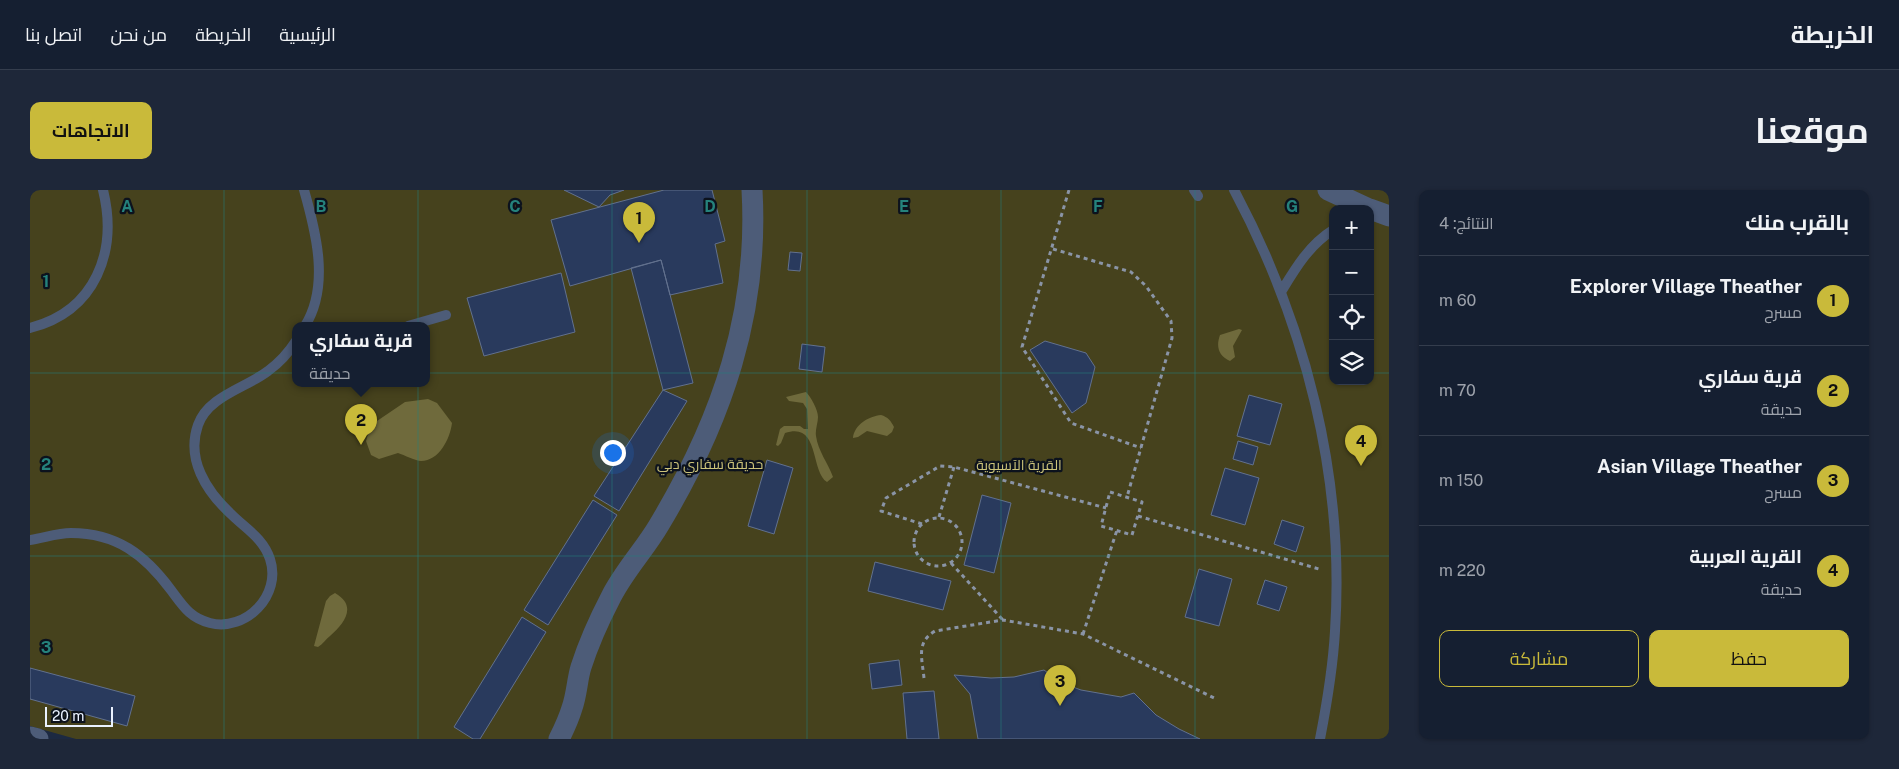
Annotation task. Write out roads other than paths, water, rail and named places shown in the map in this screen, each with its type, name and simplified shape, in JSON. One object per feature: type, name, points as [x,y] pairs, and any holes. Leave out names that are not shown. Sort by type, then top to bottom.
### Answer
[{"type":"street","points":[[559,739],[572,707],[581,668],[594,630],[612,594],[658,526],[686,478],[710,429],[729,377],[743,324],[751,270],[754,215],[752,190]]},
{"type":"street","points":[[1328,190],[1361,205]]},
{"type":"street","points":[[572,707],[578,739]]},
{"type":"street","points":[[30,737],[38,739]]},
{"type":"lane","points":[[30,328],[59,316],[76,303],[90,287],[100,268],[107,248],[109,226],[103,190]]},
{"type":"lane","points":[[304,190],[313,222],[318,256],[318,290],[310,322]]},
{"type":"lane","points":[[1234,190],[1262,246],[1281,292],[1300,347],[1315,402],[1327,459],[1334,517],[1337,574],[1334,641],[1329,688],[1320,739]]},
{"type":"lane","points":[[1281,292],[1294,269],[1310,249],[1329,233]]},
{"type":"lane","points":[[422,322],[446,315]]},
{"type":"lane","points":[[30,540],[70,533],[91,534],[111,540],[130,548],[146,561],[184,608],[198,620],[217,625],[236,623],[253,613],[266,598],[272,580],[271,561],[263,543],[216,499],[203,480],[195,462],[193,442],[198,423],[209,406],[268,371],[292,347]]},
{"type":"place","name":"Explorer Village Theather","points":[[639,243]]},
{"type":"place","name":"قرية سفاري","points":[[361,445]]},
{"type":"place","name":"القرية العربية","points":[[1361,466]]},
{"type":"place","name":"Asian Village Theather","points":[[1060,706]]},
{"type":"park label","name":"حديقة سفاري دبي","points":[[710,464]]},
{"type":"park label","name":"القرية الآسيوية","points":[[1019,465]]}]
